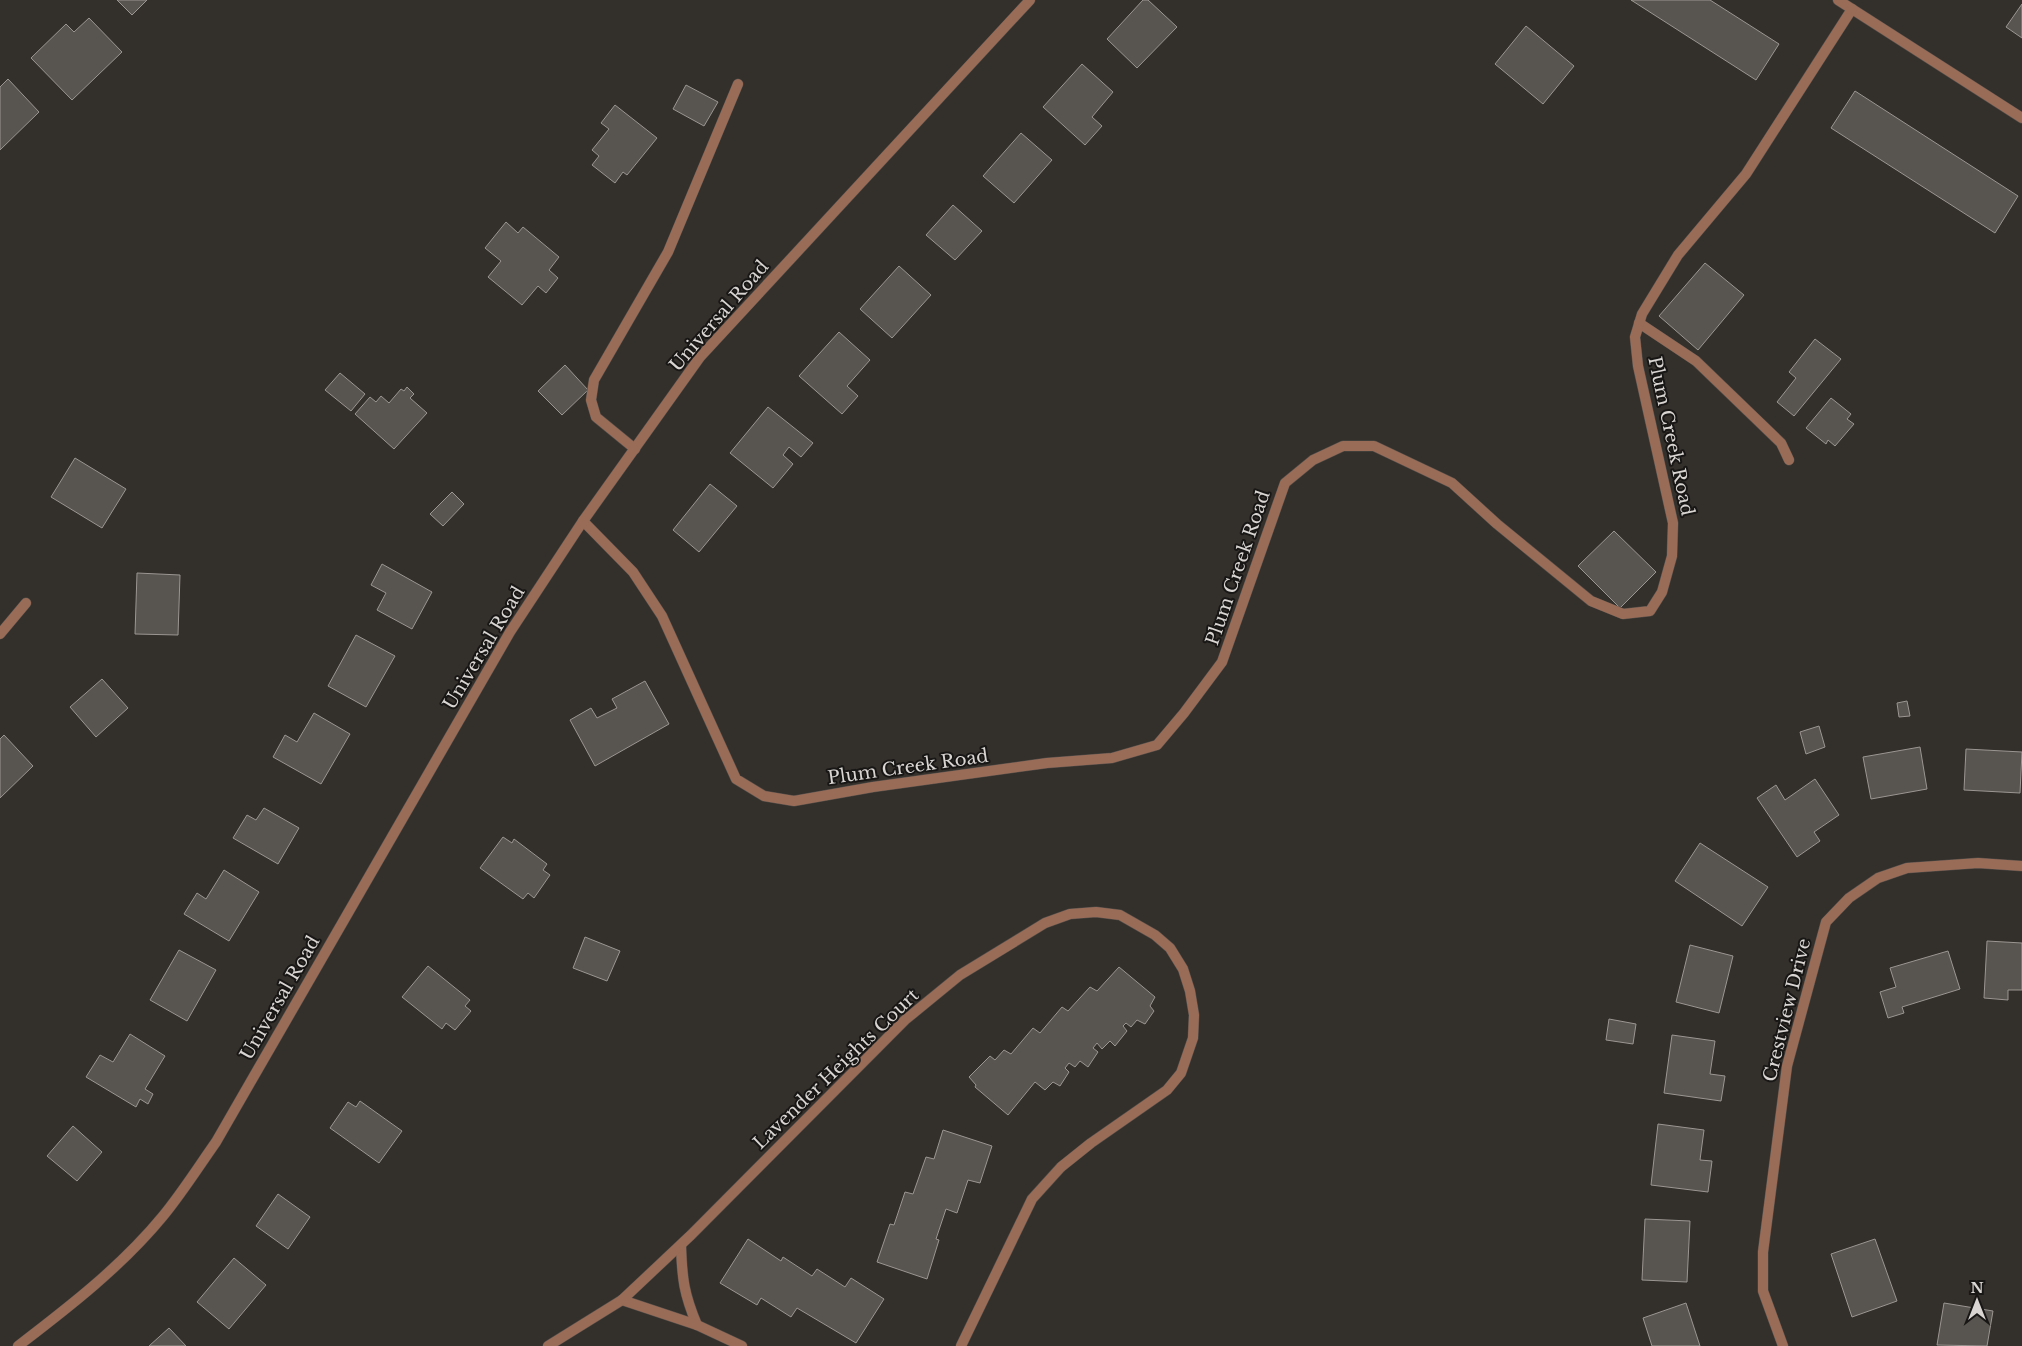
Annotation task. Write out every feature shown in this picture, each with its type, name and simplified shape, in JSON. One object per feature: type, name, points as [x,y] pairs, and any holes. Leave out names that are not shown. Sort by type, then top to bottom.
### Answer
[{"type":"street","name":"Universal Road","points":[[18,1346],[69,1307],[124,1258],[163,1216],[216,1142],[510,632],[583,521],[700,357],[1030,0]]},
{"type":"street","points":[[1838,0],[2022,118]]},
{"type":"street","name":"Plum Creek Road","points":[[583,521],[633,572],[662,616],[736,779],[764,796],[794,801],[874,787],[1037,765],[1112,758],[1157,745],[1184,713],[1222,662],[1284,483],[1313,460],[1343,446],[1374,446],[1452,483],[1497,524],[1591,601],[1623,614],[1650,611],[1662,592],[1672,556],[1673,524],[1638,366],[1635,337],[1639,323],[1647,303],[1678,255],[1746,174],[1852,9]]},
{"type":"street","points":[[635,449],[596,417],[591,400],[594,380],[668,252],[738,84]]},
{"type":"street","points":[[1639,323],[1696,361],[1780,443],[1788,460]]},
{"type":"street","points":[[0,634],[26,603]]},
{"type":"street","name":"Crestview Drive","points":[[1783,1346],[1780,1343],[1763,1291],[1763,1252],[1787,1066],[1826,922],[1849,898],[1878,878],[1907,868],[1978,863],[2022,866]]},
{"type":"street","name":"Lavender Heights Court","points":[[548,1346],[622,1300],[680,1245],[905,1020],[960,975],[1045,922],[1070,914],[1096,912],[1120,915],[1155,935],[1170,948],[1183,969],[1190,991],[1194,1015],[1192,1038],[1181,1073],[1167,1090],[1091,1143],[1060,1168],[1032,1199],[960,1346]]},
{"type":"street","points":[[680,1245],[681,1275],[686,1297],[697,1326]]},
{"type":"street","points":[[622,1300],[697,1326],[742,1346]]},
{"type":"building","points":[[117,0],[147,0],[132,15]]},
{"type":"building","points":[[1143,0],[1148,0],[1177,27],[1137,68],[1107,39]]},
{"type":"building","points":[[1631,0],[1710,0],[1779,44],[1756,80]]},
{"type":"building","points":[[2022,4],[2022,38],[2006,27]]},
{"type":"building","points":[[89,18],[122,52],[72,100],[31,58],[66,24],[74,32]]},
{"type":"building","points":[[1526,26],[1574,66],[1543,104],[1495,64]]},
{"type":"building","points":[[1082,64],[1113,92],[1092,117],[1102,126],[1085,145],[1043,107]]},
{"type":"building","points":[[8,79],[39,112],[0,150],[0,87]]},
{"type":"building","points":[[686,85],[718,102],[704,126],[673,109]]},
{"type":"building","points":[[1855,91],[2018,196],[1995,233],[1831,128]]},
{"type":"building","points":[[615,105],[657,138],[627,175],[623,172],[615,183],[592,165],[599,156],[592,150],[609,129],[601,123]]},
{"type":"building","points":[[1021,133],[1052,160],[1014,203],[983,176]]},
{"type":"building","points":[[953,205],[982,231],[955,260],[926,235]]},
{"type":"building","points":[[506,222],[518,233],[523,227],[559,257],[549,270],[558,278],[546,293],[538,286],[522,305],[488,277],[501,261],[485,248]]},
{"type":"building","points":[[1705,263],[1744,295],[1698,350],[1659,316]]},
{"type":"building","points":[[899,266],[931,295],[892,338],[860,309]]},
{"type":"building","points":[[839,332],[870,360],[847,386],[858,396],[842,414],[799,376]]},
{"type":"building","points":[[1815,339],[1841,359],[1794,416],[1777,402],[1796,378],[1789,372]]},
{"type":"building","points":[[565,365],[588,390],[562,415],[538,391]]},
{"type":"building","points":[[340,373],[365,394],[351,411],[325,390]]},
{"type":"building","points":[[407,387],[414,394],[410,398],[427,413],[394,449],[355,414],[370,397],[376,402],[381,396],[389,403],[401,389],[404,391]]},
{"type":"building","points":[[1831,398],[1851,414],[1847,419],[1854,424],[1835,446],[1828,440],[1826,444],[1806,428]]},
{"type":"building","points":[[768,407],[813,443],[801,457],[789,447],[783,455],[793,464],[773,488],[730,453]]},
{"type":"building","points":[[75,458],[126,489],[102,528],[51,497]]},
{"type":"building","points":[[710,484],[737,506],[699,552],[673,530]]},
{"type":"building","points":[[452,492],[464,504],[443,526],[430,514]]},
{"type":"building","points":[[1614,531],[1656,572],[1620,608],[1578,566]]},
{"type":"building","points":[[382,564],[432,592],[412,629],[377,610],[386,593],[371,585]]},
{"type":"building","points":[[137,573],[180,575],[178,635],[135,634]]},
{"type":"building","points":[[356,635],[395,656],[366,707],[328,686]]},
{"type":"building","points":[[102,679],[128,708],[96,737],[70,707]]},
{"type":"building","points":[[645,681],[669,724],[595,766],[570,720],[591,708],[597,718],[617,708],[612,699]]},
{"type":"building","points":[[1907,701],[1910,716],[1899,717],[1897,703]]},
{"type":"building","points":[[314,713],[350,734],[321,784],[273,757],[285,735],[297,742]]},
{"type":"building","points":[[1819,726],[1825,747],[1806,754],[1800,732]]},
{"type":"building","points":[[4,735],[33,766],[0,798],[0,739]]},
{"type":"building","points":[[1920,747],[1927,789],[1871,799],[1863,757]]},
{"type":"building","points":[[1966,749],[2022,752],[2020,793],[1964,790]]},
{"type":"building","points":[[1815,779],[1839,815],[1814,832],[1820,841],[1797,857],[1757,798],[1776,785],[1785,800]]},
{"type":"building","points":[[264,808],[299,828],[278,864],[233,838],[247,815],[256,820]]},
{"type":"building","points":[[503,837],[512,843],[514,839],[547,864],[543,870],[550,875],[534,898],[528,893],[523,899],[480,868]]},
{"type":"building","points":[[1700,843],[1768,887],[1742,926],[1675,881]]},
{"type":"building","points":[[224,870],[259,892],[229,941],[184,914],[197,893],[206,899]]},
{"type":"building","points":[[585,937],[620,951],[607,981],[573,968]]},
{"type":"building","points":[[1987,941],[2022,943],[2022,990],[2008,990],[2008,1000],[1984,998]]},
{"type":"building","points":[[1690,945],[1733,956],[1719,1013],[1676,1002]]},
{"type":"building","points":[[179,950],[216,970],[187,1021],[150,1000]]},
{"type":"building","points":[[1948,951],[1960,989],[1902,1007],[1904,1013],[1888,1018],[1880,992],[1896,987],[1890,968]]},
{"type":"building","points":[[428,966],[470,1000],[465,1006],[471,1011],[455,1030],[446,1023],[442,1029],[402,997]]},
{"type":"building","points":[[1119,967],[1155,997],[1150,1006],[1154,1011],[1145,1024],[1137,1020],[1131,1027],[1126,1023],[1123,1026],[1127,1031],[1115,1046],[1110,1041],[1102,1049],[1097,1043],[1093,1048],[1098,1052],[1088,1067],[1080,1061],[1075,1067],[1069,1063],[1065,1068],[1069,1072],[1060,1086],[1053,1082],[1045,1090],[1035,1082],[1008,1115],[975,1087],[976,1085],[969,1077],[990,1056],[995,1060],[1004,1050],[1011,1054],[1033,1028],[1040,1033],[1062,1007],[1068,1011],[1090,987],[1097,991]]},
{"type":"building","points":[[1609,1019],[1636,1024],[1633,1044],[1606,1040]]},
{"type":"building","points":[[130,1034],[165,1056],[145,1089],[153,1094],[148,1104],[140,1099],[136,1107],[86,1077],[100,1055],[113,1062]]},
{"type":"building","points":[[1672,1035],[1715,1041],[1710,1074],[1725,1076],[1721,1101],[1664,1093]]},
{"type":"building","points":[[360,1101],[402,1131],[379,1163],[330,1128],[348,1102],[356,1107]]},
{"type":"building","points":[[1658,1124],[1704,1130],[1700,1160],[1712,1161],[1708,1192],[1651,1185]]},
{"type":"building","points":[[73,1126],[102,1152],[77,1181],[47,1156]]},
{"type":"building","points":[[943,1130],[992,1146],[980,1183],[968,1180],[957,1213],[946,1209],[936,1239],[939,1240],[927,1279],[877,1262],[890,1224],[894,1225],[905,1192],[913,1194],[926,1157],[934,1159]]},
{"type":"building","points":[[278,1194],[310,1217],[288,1249],[256,1226]]},
{"type":"building","points":[[1645,1219],[1690,1221],[1687,1282],[1642,1280]]},
{"type":"building","points":[[748,1239],[781,1261],[783,1257],[812,1276],[817,1269],[845,1287],[851,1278],[884,1299],[856,1343],[797,1308],[791,1317],[761,1298],[757,1305],[720,1283]]},
{"type":"building","points":[[1875,1239],[1897,1301],[1852,1317],[1831,1254]]},
{"type":"building","points":[[234,1258],[266,1285],[229,1329],[197,1302]]},
{"type":"building","points":[[1686,1303],[1700,1346],[1652,1346],[1643,1318]]},
{"type":"building","points":[[1944,1303],[1993,1311],[1987,1346],[1937,1345]]},
{"type":"building","points":[[169,1328],[186,1346],[149,1346]]}]
